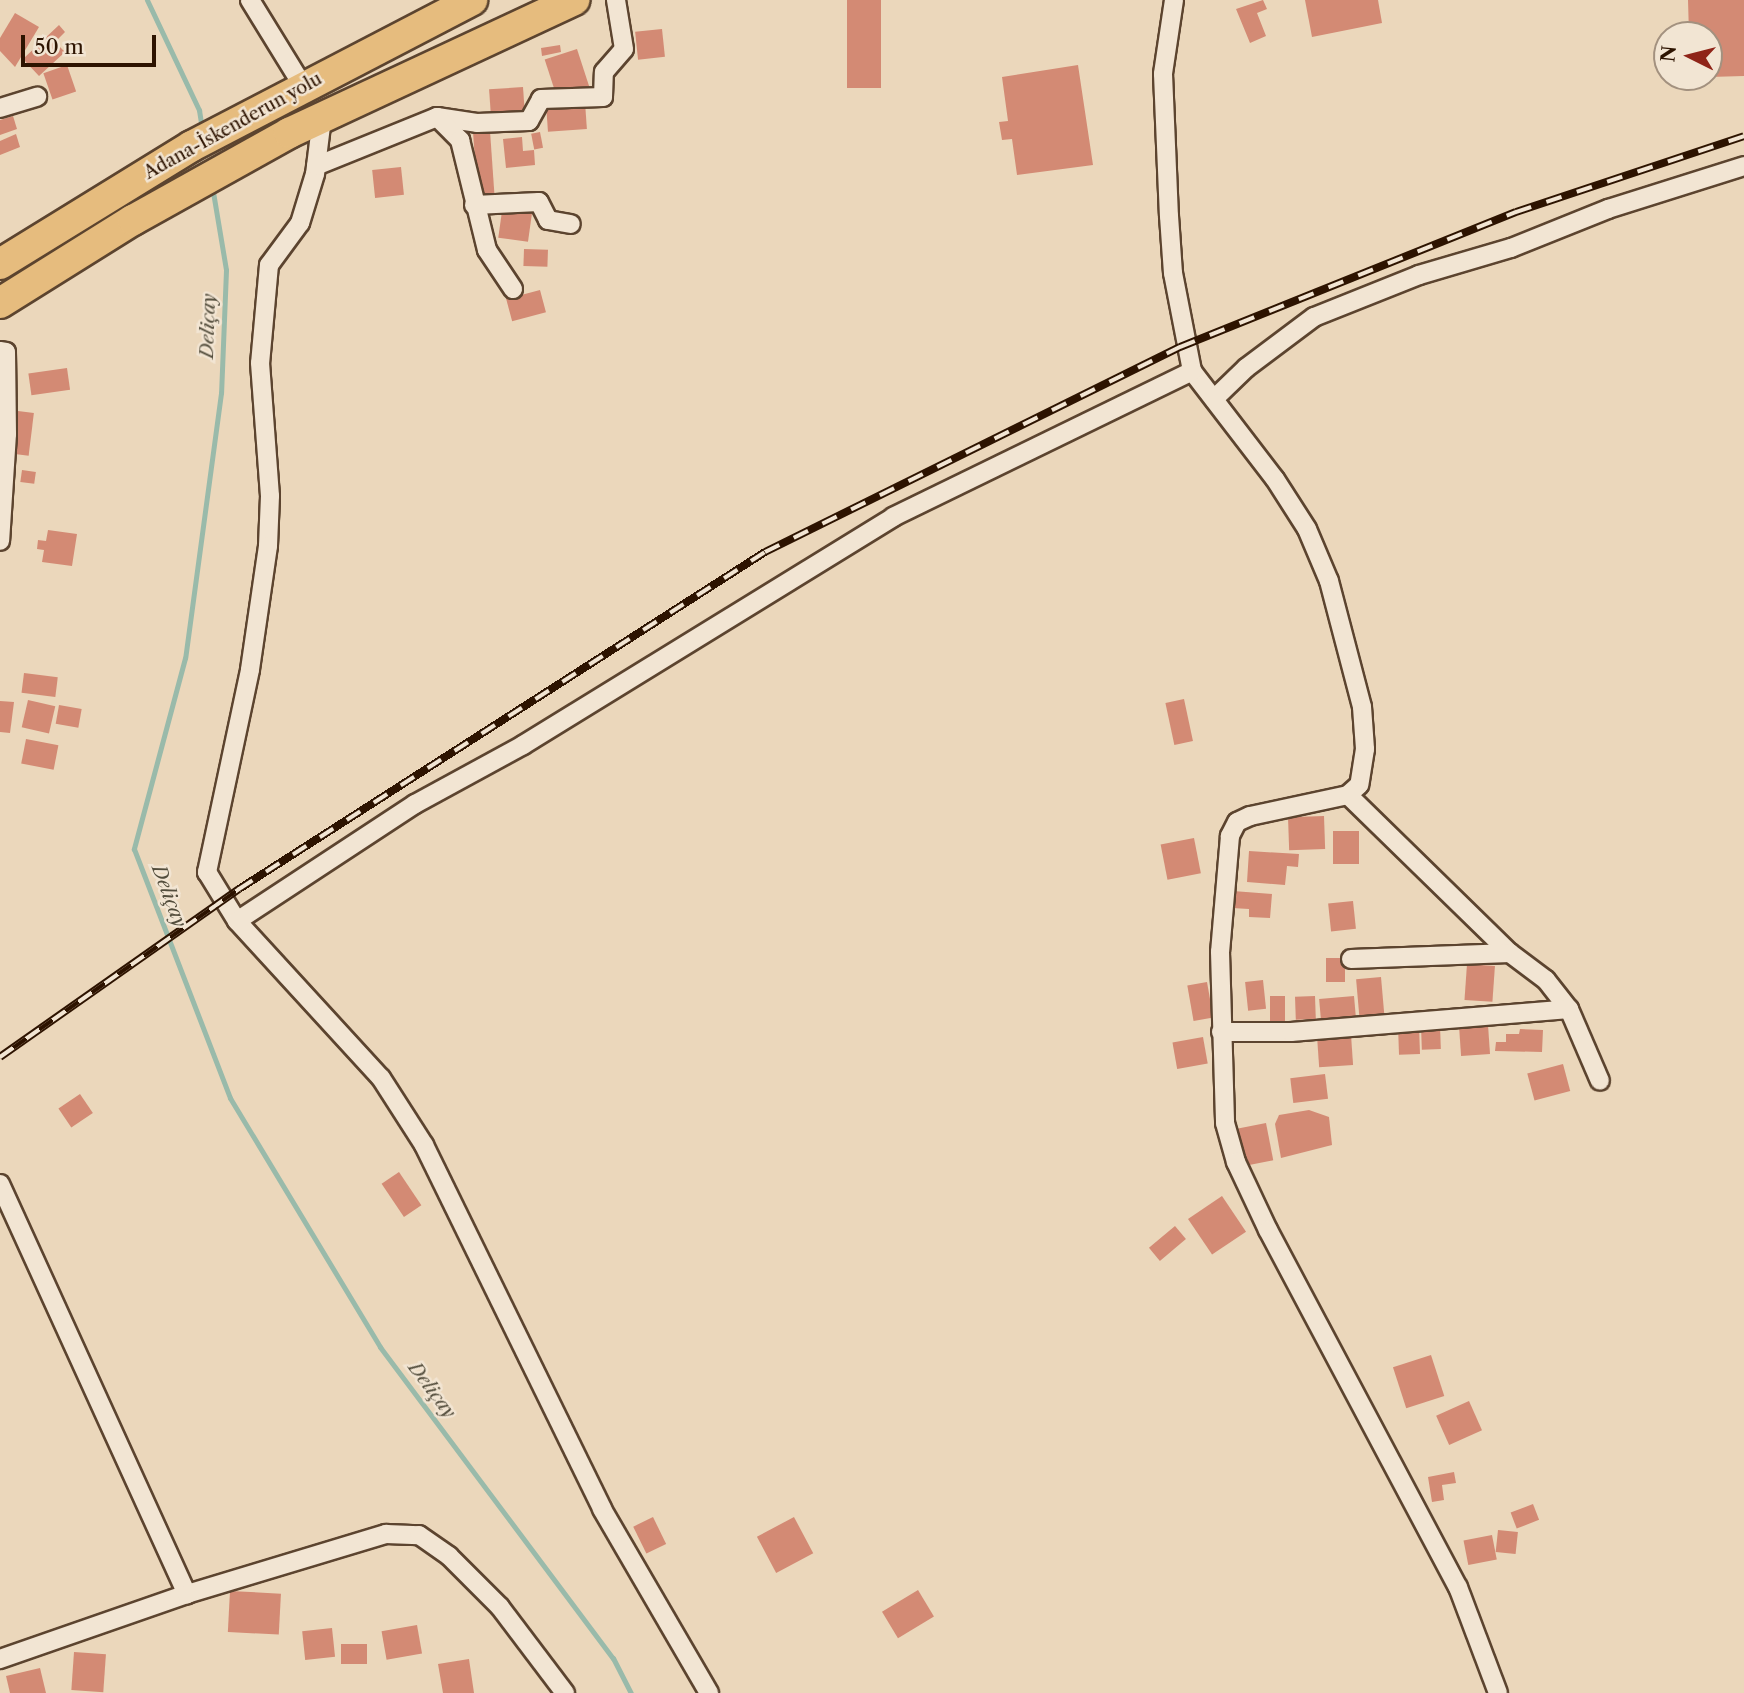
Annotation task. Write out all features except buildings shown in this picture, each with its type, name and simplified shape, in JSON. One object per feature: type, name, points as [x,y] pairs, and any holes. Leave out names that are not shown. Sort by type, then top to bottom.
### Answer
[{"type":"highway","name":"Adana-İskenderun yolu","points":[[0,264],[118,190],[270,103],[472,0]]},
{"type":"highway","name":"Adana-İskenderun yolu","points":[[0,303],[133,220],[289,133],[574,0]]},
{"type":"street","points":[[250,0],[303,86]]},
{"type":"street","points":[[316,166],[437,117],[477,123],[529,121],[541,99],[603,97],[604,72],[624,49],[616,0]]},
{"type":"street","points":[[1174,0],[1163,74],[1169,216],[1173,273],[1192,371],[1307,529],[1329,581],[1362,706],[1364,765],[1359,785],[1348,795],[1284,807],[1237,822],[1226,853],[1221,1032],[1225,1123],[1236,1162],[1344,1380],[1458,1587],[1498,1693]]},
{"type":"street","points":[[0,108],[37,97]]},
{"type":"street","points":[[437,117],[460,140],[487,250],[513,289]]},
{"type":"street","points":[[322,118],[316,166],[300,223],[269,265],[260,363],[270,496],[268,546],[250,670],[207,872],[237,921],[381,1078],[424,1145],[602,1509],[709,1693]]},
{"type":"street","points":[[1214,399],[1246,368],[1314,317],[1419,275],[1511,248],[1608,209],[1744,166]]},
{"type":"street","points":[[474,205],[540,202],[548,220],[571,224]]},
{"type":"street","points":[[0,351],[6,352],[7,434],[0,541]]},
{"type":"street","points":[[237,921],[415,804],[523,745],[882,523],[1192,371]]},
{"type":"street","points":[[1348,795],[1510,953],[1546,980],[1569,1009],[1600,1081]]},
{"type":"street","points":[[1352,959],[1510,953]]},
{"type":"street","points":[[1221,1032],[1291,1032],[1569,1009]]},
{"type":"street","points":[[0,1184],[187,1594]]},
{"type":"street","points":[[0,1659],[187,1594],[386,1534],[419,1535],[449,1556],[500,1607],[565,1693]]},
{"type":"waterway","name":"Deliçay","points":[[147,0],[199,110],[202,128]]},
{"type":"waterway","name":"Deliçay","points":[[212,186],[226,270],[221,393],[185,658],[134,849],[230,1098],[380,1347],[613,1658],[631,1693]]},
{"type":"railway","points":[[0,1057],[239,889],[765,552],[1180,347],[1516,212],[1744,136]]}]
